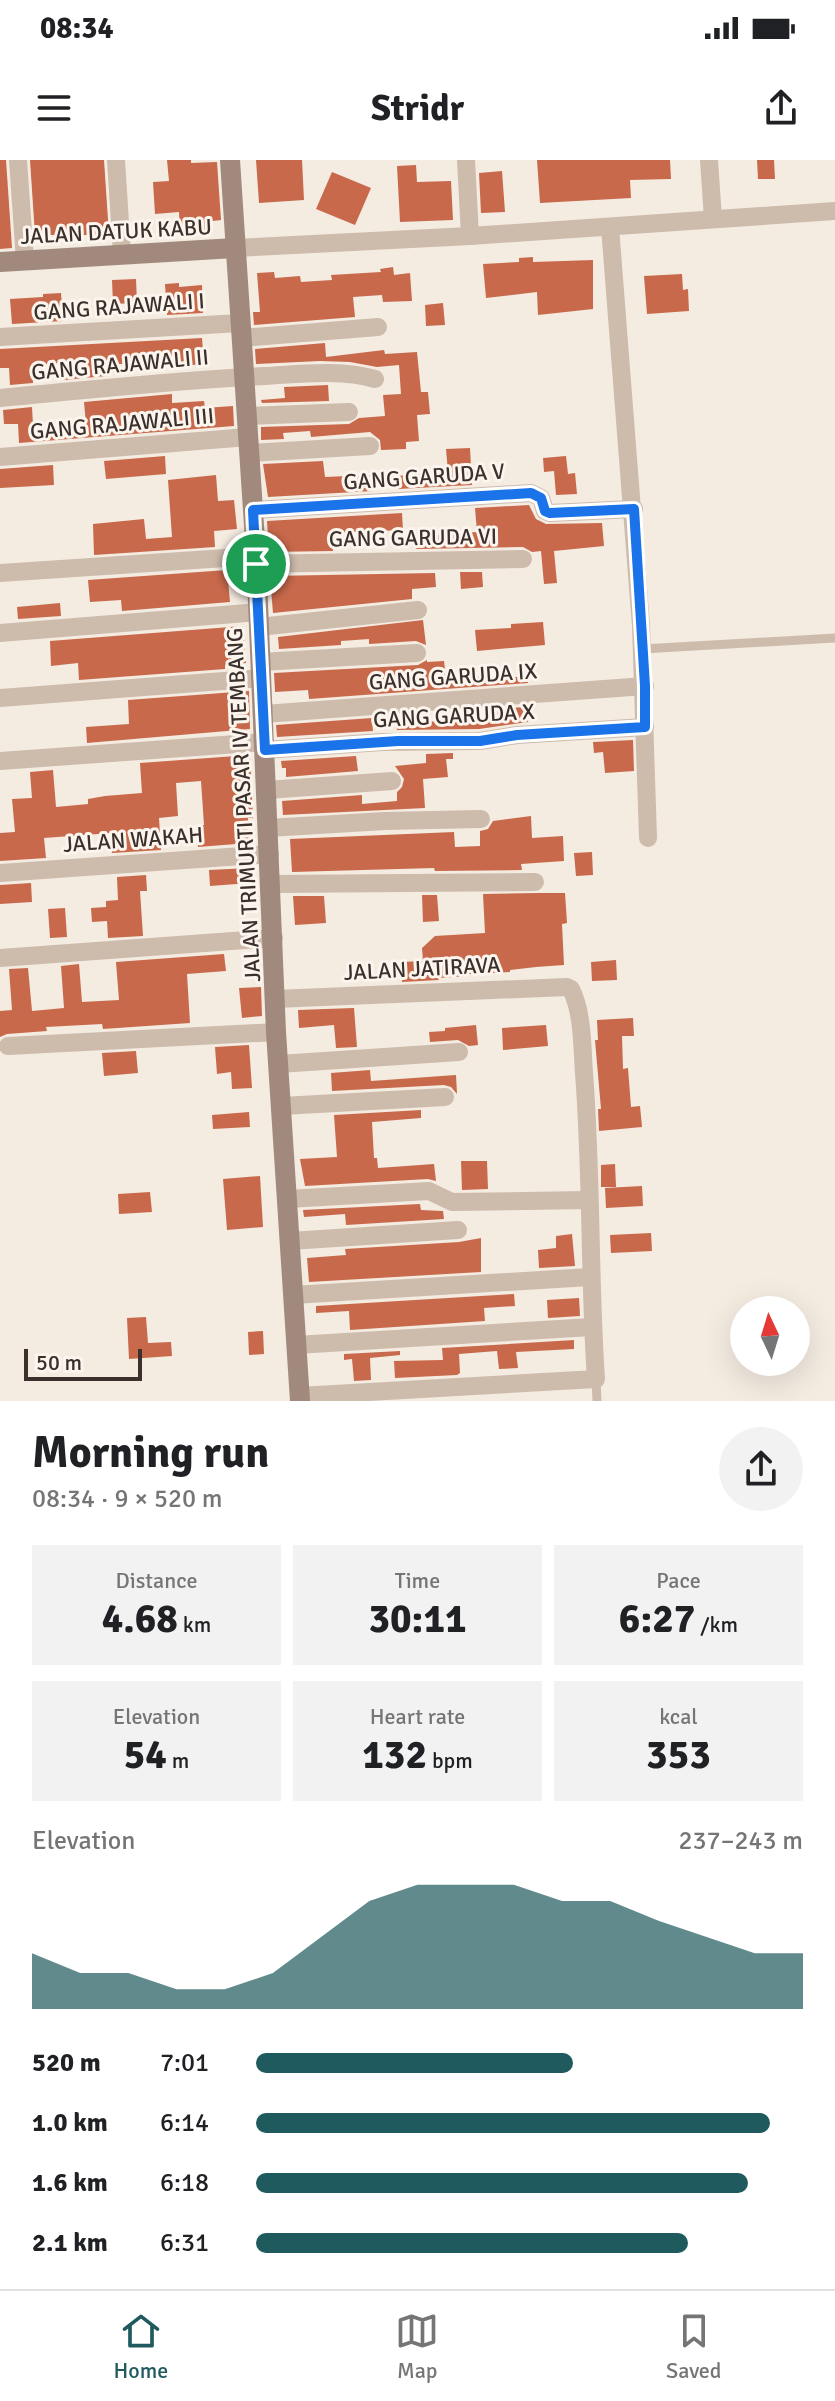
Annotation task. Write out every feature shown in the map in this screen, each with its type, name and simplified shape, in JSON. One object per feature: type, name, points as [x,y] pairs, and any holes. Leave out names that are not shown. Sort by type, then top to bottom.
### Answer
[{"type":"street","points":[[18,160],[25,260]]},
{"type":"street","points":[[116,160],[122,254]]},
{"type":"street","name":"JALAN TRIMURTI PASAR IV TEMBANG","points":[[230,160],[256,560],[276,1032],[300,1398]]},
{"type":"street","points":[[466,160],[470,236]]},
{"type":"street","points":[[709,160],[713,219]]},
{"type":"street","points":[[235,248],[470,236],[835,211]]},
{"type":"street","points":[[610,227],[634,509],[645,686],[648,838]]},
{"type":"street","name":"JALAN DATUK KABU","points":[[0,262],[235,248]]},
{"type":"street","name":"GANG RAJAWALI I","points":[[0,337],[378,327]]},
{"type":"street","name":"GANG RAJAWALI II","points":[[0,398],[244,377],[330,373],[360,374],[375,379]]},
{"type":"street","points":[[246,416],[349,412]]},
{"type":"street","name":"GANG RAJAWALI III","points":[[0,457],[248,445],[370,446]]},
{"type":"street","name":"GANG GARUDA V","points":[[253,510],[531,493],[541,498],[545,511],[550,513],[634,509]]},
{"type":"street","name":"GANG GARUDA VI","points":[[0,573],[256,560],[523,559]]},
{"type":"street","points":[[0,633],[418,610]]},
{"type":"street","points":[[0,698],[417,653]]},
{"type":"street","name":"GANG GARUDA IX","points":[[264,714],[645,686]]},
{"type":"street","name":"GANG GARUDA X","points":[[0,761],[265,746],[480,741],[517,735],[645,727]]},
{"type":"street","points":[[267,790],[392,781]]},
{"type":"street","points":[[268,828],[481,819]]},
{"type":"street","name":"JALAN WAKAH","points":[[0,873],[270,854]]},
{"type":"street","points":[[271,884],[535,882]]},
{"type":"street","points":[[0,958],[274,938]]},
{"type":"street","name":"JALAN JATIRAVA","points":[[275,999],[562,986],[571,989],[583,1051],[588,1200]]},
{"type":"street","points":[[8,1046],[276,1032]]},
{"type":"street","points":[[279,1064],[459,1052]]},
{"type":"street","points":[[282,1106],[445,1097]]},
{"type":"street","points":[[287,1199],[429,1191],[452,1202],[588,1200],[596,1379],[300,1398]]},
{"type":"street","points":[[290,1241],[458,1230]]},
{"type":"street","points":[[293,1295],[590,1277]]},
{"type":"street","points":[[296,1345],[592,1327]]},
{"type":"lane","points":[[642,649],[835,638]]},
{"type":"lane","points":[[596,1379],[597,1401]]},
{"type":"building","points":[[0,160],[6,160],[12,248],[0,249]]},
{"type":"building","points":[[30,160],[104,160],[109,235],[35,235]]},
{"type":"building","points":[[167,160],[217,162],[221,220],[205,222],[206,231],[180,232],[179,212],[155,214],[153,182],[169,181]]},
{"type":"building","points":[[256,160],[302,160],[304,200],[259,203]]},
{"type":"building","points":[[537,160],[670,160],[671,179],[630,180],[631,198],[540,203]]},
{"type":"building","points":[[757,160],[774,160],[775,179],[758,179]]},
{"type":"building","points":[[416,165],[417,182],[451,181],[453,220],[400,222],[397,166]]},
{"type":"building","points":[[502,171],[505,212],[481,213],[479,173]]},
{"type":"building","points":[[332,172],[371,188],[355,225],[316,209]]},
{"type":"building","points":[[533,257],[533,262],[593,260],[593,309],[538,315],[537,292],[486,298],[483,264],[519,262],[519,258]]},
{"type":"building","points":[[393,267],[394,275],[410,273],[412,301],[383,302],[382,295],[353,297],[355,317],[254,325],[253,312],[260,312],[257,273],[274,272],[275,278],[300,276],[301,282],[332,280],[331,275],[381,272],[380,269]]},
{"type":"building","points":[[682,274],[683,290],[688,289],[689,311],[647,314],[644,276]]},
{"type":"building","points":[[136,279],[137,303],[113,304],[112,280]]},
{"type":"building","points":[[179,283],[179,287],[202,285],[203,313],[167,315],[165,284]]},
{"type":"building","points":[[61,293],[63,321],[12,324],[10,299]]},
{"type":"building","points":[[443,303],[445,325],[426,326],[425,305]]},
{"type":"building","points":[[202,338],[204,364],[181,366],[180,358],[135,360],[136,363],[105,365],[106,376],[64,380],[63,363],[36,365],[32,366],[33,383],[10,385],[9,368],[0,368],[0,349]]},
{"type":"building","points":[[325,343],[326,357],[384,350],[385,354],[417,352],[421,392],[428,392],[430,414],[417,415],[419,441],[406,442],[406,449],[381,450],[380,440],[370,432],[311,437],[310,431],[283,433],[284,439],[261,440],[261,427],[349,424],[359,418],[385,416],[383,395],[401,394],[399,365],[377,367],[320,361],[256,364],[255,349]]},
{"type":"building","points":[[328,385],[329,401],[262,403],[261,400],[285,398],[284,387]]},
{"type":"building","points":[[172,394],[172,403],[204,401],[205,408],[233,406],[234,426],[19,443],[18,424],[4,424],[3,410],[32,407],[33,425],[41,425],[41,429],[86,424],[84,402]]},
{"type":"building","points":[[470,448],[472,485],[398,489],[397,476],[448,472],[446,449]]},
{"type":"building","points":[[165,456],[166,474],[106,479],[104,461]]},
{"type":"building","points":[[566,456],[568,474],[575,473],[577,494],[556,495],[554,471],[544,472],[543,458]]},
{"type":"building","points":[[323,461],[325,477],[371,475],[372,491],[268,497],[263,464]]},
{"type":"building","points":[[53,465],[54,485],[0,488],[0,469]]},
{"type":"building","points":[[216,475],[218,501],[234,500],[237,529],[214,531],[215,547],[94,555],[93,524],[144,519],[146,539],[172,537],[168,480]]},
{"type":"building","points":[[529,505],[536,519],[546,524],[602,523],[604,546],[554,551],[557,583],[544,584],[541,551],[532,552],[523,547],[416,549],[415,533],[477,532],[475,508]]},
{"type":"building","points":[[402,513],[403,530],[331,533],[333,551],[269,552],[267,521]]},
{"type":"building","points":[[227,570],[230,602],[122,611],[121,600],[90,602],[88,580]]},
{"type":"building","points":[[460,572],[482,572],[483,587],[461,589]]},
{"type":"building","points":[[435,573],[436,587],[412,589],[412,599],[273,613],[270,576]]},
{"type":"building","points":[[60,603],[61,616],[18,619],[17,607]]},
{"type":"building","points":[[423,620],[426,645],[416,641],[369,644],[369,639],[341,641],[341,645],[279,649],[278,637]]},
{"type":"building","points":[[543,622],[545,645],[477,651],[475,630]]},
{"type":"building","points":[[243,626],[246,663],[225,665],[225,669],[79,680],[78,663],[51,666],[50,641]]},
{"type":"building","points":[[427,660],[444,661],[446,679],[527,676],[528,683],[309,699],[308,690],[275,692],[274,673],[418,665]]},
{"type":"building","points":[[249,691],[250,729],[87,743],[86,727],[129,724],[128,700]]},
{"type":"building","points":[[527,707],[528,722],[479,729],[397,730],[396,723],[493,719],[492,709]]},
{"type":"building","points":[[399,716],[399,720],[372,722],[373,731],[277,737],[276,725]]},
{"type":"building","points":[[633,740],[634,771],[605,773],[603,752],[594,753],[593,742]]},
{"type":"building","points":[[453,753],[453,759],[446,759],[448,777],[423,779],[425,808],[283,815],[282,801],[362,795],[362,804],[397,801],[397,792],[404,779],[395,766],[426,763],[426,754]]},
{"type":"building","points":[[250,755],[253,818],[248,818],[249,843],[198,847],[197,826],[204,825],[201,781],[176,783],[178,816],[159,818],[161,850],[112,853],[111,833],[44,838],[46,858],[0,861],[0,833],[15,832],[12,799],[32,798],[30,772],[53,770],[56,807],[88,804],[88,799],[105,796],[142,793],[140,763]]},
{"type":"building","points":[[356,756],[358,771],[286,777],[286,768],[282,768],[281,761]]},
{"type":"building","points":[[531,816],[532,838],[563,836],[564,861],[521,864],[522,870],[435,871],[434,868],[292,872],[290,839],[454,832],[455,847],[480,846],[480,831],[488,829],[493,821]]},
{"type":"building","points":[[592,852],[593,875],[576,876],[574,853]]},
{"type":"building","points":[[249,868],[250,883],[210,886],[209,870]]},
{"type":"building","points":[[146,875],[147,891],[140,891],[143,936],[108,938],[107,921],[92,922],[91,908],[106,907],[106,901],[118,900],[117,877]]},
{"type":"building","points":[[31,883],[32,902],[0,904],[0,885]]},
{"type":"building","points":[[565,893],[567,923],[562,924],[564,965],[402,982],[401,962],[423,961],[422,948],[435,936],[485,933],[483,894]]},
{"type":"building","points":[[422,895],[437,895],[439,921],[423,922]]},
{"type":"building","points":[[293,896],[324,896],[326,923],[295,925]]},
{"type":"building","points":[[65,908],[67,937],[50,938],[48,909]]},
{"type":"building","points":[[224,954],[226,971],[187,974],[190,1023],[103,1029],[102,1024],[46,1027],[47,1031],[0,1037],[0,1011],[12,1010],[9,969],[28,968],[32,1011],[64,1008],[61,966],[79,964],[82,1002],[119,1000],[116,962]]},
{"type":"building","points":[[616,960],[617,980],[592,981],[591,962]]},
{"type":"building","points":[[261,987],[262,1016],[242,1018],[239,988]]},
{"type":"building","points":[[354,1008],[357,1047],[336,1048],[334,1025],[299,1028],[298,1010]]},
{"type":"building","points":[[633,1018],[634,1036],[622,1036],[623,1069],[628,1068],[631,1107],[640,1106],[642,1127],[599,1131],[597,1020]]},
{"type":"building","points":[[476,1025],[478,1045],[469,1046],[458,1040],[430,1042],[429,1032]]},
{"type":"building","points":[[546,1025],[548,1046],[503,1050],[502,1028]]},
{"type":"building","points":[[249,1045],[252,1088],[232,1089],[231,1072],[217,1074],[215,1047]]},
{"type":"building","points":[[136,1051],[138,1073],[104,1076],[102,1053]]},
{"type":"building","points":[[370,1070],[371,1081],[456,1075],[457,1094],[444,1085],[332,1091],[331,1073]]},
{"type":"building","points":[[421,1110],[421,1118],[372,1122],[374,1158],[377,1158],[378,1168],[434,1164],[436,1181],[305,1186],[300,1159],[337,1157],[334,1115]]},
{"type":"building","points":[[249,1112],[250,1127],[213,1129],[212,1115]]},
{"type":"building","points":[[461,1161],[487,1161],[488,1189],[462,1190]]},
{"type":"building","points":[[615,1164],[616,1187],[601,1187],[601,1165]]},
{"type":"building","points":[[260,1176],[263,1227],[227,1230],[223,1179]]},
{"type":"building","points":[[642,1186],[643,1206],[606,1208],[605,1188]]},
{"type":"building","points":[[150,1192],[152,1212],[119,1214],[118,1194]]},
{"type":"building","points":[[420,1204],[421,1210],[443,1211],[444,1219],[346,1225],[345,1214],[304,1217],[303,1210]]},
{"type":"building","points":[[651,1233],[652,1251],[611,1253],[610,1235]]},
{"type":"building","points":[[572,1234],[575,1266],[539,1268],[538,1250],[556,1248],[556,1236]]},
{"type":"building","points":[[481,1238],[481,1272],[309,1282],[307,1258],[346,1255],[345,1249]]},
{"type":"building","points":[[514,1294],[515,1306],[484,1308],[485,1321],[350,1330],[349,1311],[316,1313],[316,1306]]},
{"type":"building","points":[[579,1298],[580,1316],[548,1318],[547,1300]]},
{"type":"building","points":[[146,1317],[148,1343],[171,1342],[172,1356],[129,1359],[127,1318]]},
{"type":"building","points":[[263,1331],[264,1354],[249,1355],[248,1332]]},
{"type":"building","points":[[574,1340],[574,1349],[516,1352],[518,1368],[499,1369],[497,1351],[459,1354],[460,1373],[457,1375],[395,1378],[394,1361],[443,1360],[442,1348]]},
{"type":"building","points":[[400,1351],[400,1355],[370,1358],[371,1380],[354,1381],[352,1359],[344,1360],[344,1354]]},
{"type":"route","points":[[531,493],[541,498],[547,513],[634,509],[645,727],[517,735],[480,741],[398,741],[265,750],[256,564],[253,510],[531,493]]}]
